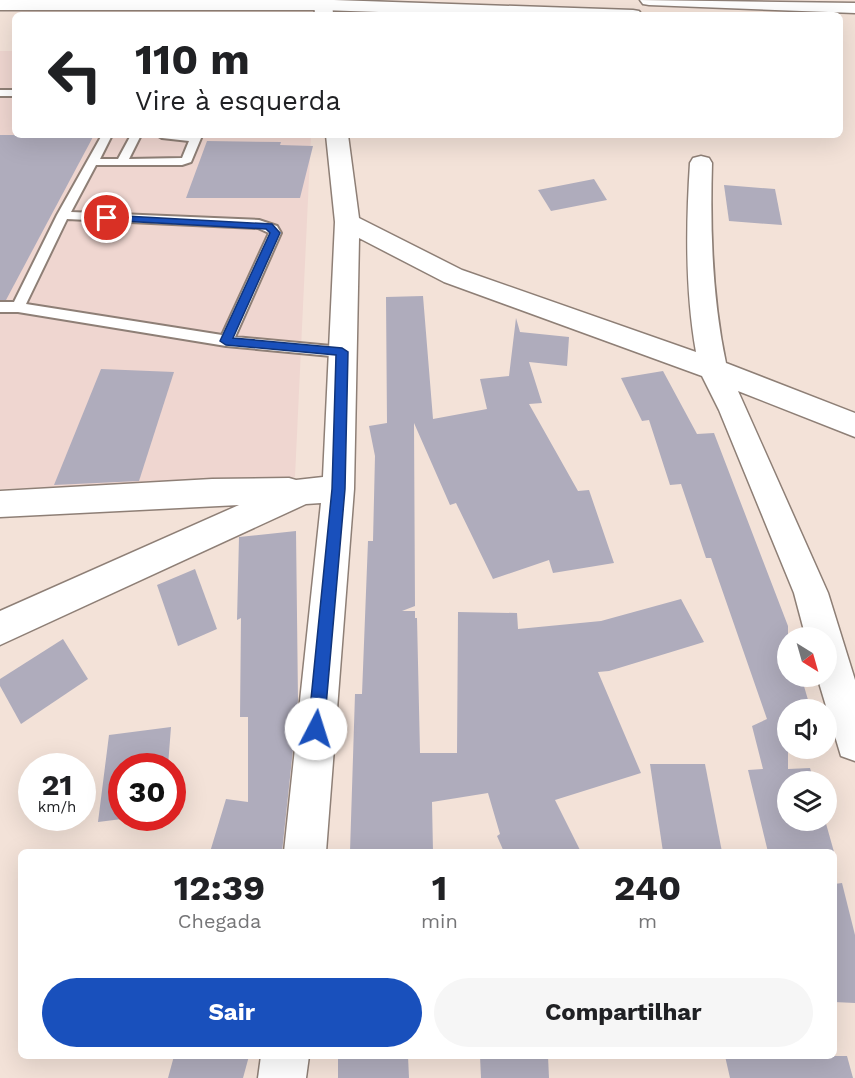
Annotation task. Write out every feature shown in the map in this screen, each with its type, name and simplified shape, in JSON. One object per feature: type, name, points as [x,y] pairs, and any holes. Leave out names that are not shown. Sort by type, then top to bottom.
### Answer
[{"type":"street","points":[[649,0],[768,2],[855,8]]},
{"type":"street","points":[[0,5],[388,6],[551,12]]},
{"type":"street","points":[[249,5],[283,12]]},
{"type":"street","points":[[369,12],[388,6]]},
{"type":"street","points":[[305,849],[338,489],[347,222],[337,138]]},
{"type":"street","points":[[701,163],[698,218],[705,328],[713,369],[734,410],[811,592],[821,627]]},
{"type":"street","points":[[347,222],[453,276],[713,369],[855,425]]},
{"type":"street","points":[[0,504],[212,492],[338,489]]},
{"type":"street","points":[[0,629],[40,608],[303,491]]},
{"type":"street","points":[[837,682],[855,742]]},
{"type":"street","points":[[282,1078],[285,1059]]},
{"type":"lane","points":[[18,307],[63,215],[105,138]]},
{"type":"lane","points":[[122,162],[134,138]]},
{"type":"lane","points":[[93,162],[178,163],[187,160],[195,138]]},
{"type":"lane","points":[[63,215],[259,224],[273,229],[275,233],[226,341]]},
{"type":"lane","points":[[0,307],[18,307],[226,341],[342,352]]},
{"type":"shaded area","points":[[0,51],[12,51],[12,138],[311,138],[295,477],[0,489]]},
{"type":"building","points":[[0,135],[12,135],[12,138],[92,138],[6,300],[0,300]]},
{"type":"building","points":[[207,141],[281,142],[280,145],[313,146],[300,198],[186,198]]},
{"type":"building","points":[[594,179],[607,200],[551,211],[538,190]]},
{"type":"building","points":[[724,185],[775,189],[782,225],[729,221]]},
{"type":"building","points":[[423,296],[433,419],[487,409],[480,379],[509,376],[516,318],[520,332],[569,337],[567,366],[529,362],[542,403],[529,404],[578,491],[589,490],[614,563],[553,573],[549,560],[493,579],[456,503],[450,505],[414,423],[415,606],[402,611],[415,611],[415,618],[417,618],[420,753],[457,753],[458,612],[517,613],[518,629],[601,621],[681,599],[704,642],[609,671],[598,672],[641,773],[555,800],[580,849],[503,849],[497,836],[500,834],[488,793],[432,802],[433,849],[350,849],[355,694],[362,694],[368,541],[373,541],[375,456],[369,426],[387,423],[386,297]]},
{"type":"building","points":[[101,369],[174,372],[139,481],[54,485]]},
{"type":"building","points":[[663,371],[697,434],[714,433],[788,626],[777,627],[777,687],[804,687],[808,699],[777,699],[777,759],[788,759],[788,769],[810,768],[811,771],[777,771],[777,831],[828,831],[833,849],[767,849],[748,770],[763,769],[752,726],[767,719],[711,558],[706,558],[681,484],[670,485],[649,420],[642,421],[621,378]]},
{"type":"building","points":[[296,531],[298,700],[297,711],[294,711],[295,731],[282,849],[211,849],[226,799],[248,802],[248,717],[240,717],[241,618],[237,620],[239,537]]},
{"type":"building","points":[[195,569],[217,629],[178,646],[157,585]]},
{"type":"building","points":[[63,639],[88,679],[21,724],[0,686],[0,679]]},
{"type":"building","points":[[171,727],[169,753],[108,753],[108,821],[98,822],[109,735]]},
{"type":"building","points":[[650,764],[705,764],[721,849],[663,849]]},
{"type":"building","points":[[842,883],[855,935],[855,1003],[837,1002],[837,884]]},
{"type":"building","points":[[837,1056],[847,1056],[853,1078],[730,1078],[726,1059],[837,1059]]},
{"type":"building","points":[[173,1059],[248,1059],[243,1078],[168,1078]]},
{"type":"building","points":[[338,1059],[408,1059],[409,1078],[338,1078]]},
{"type":"building","points":[[480,1059],[548,1059],[549,1078],[481,1078]]},
{"type":"route","points":[[107,218],[269,226],[275,233],[226,341],[342,352],[338,489],[316,729]]}]
